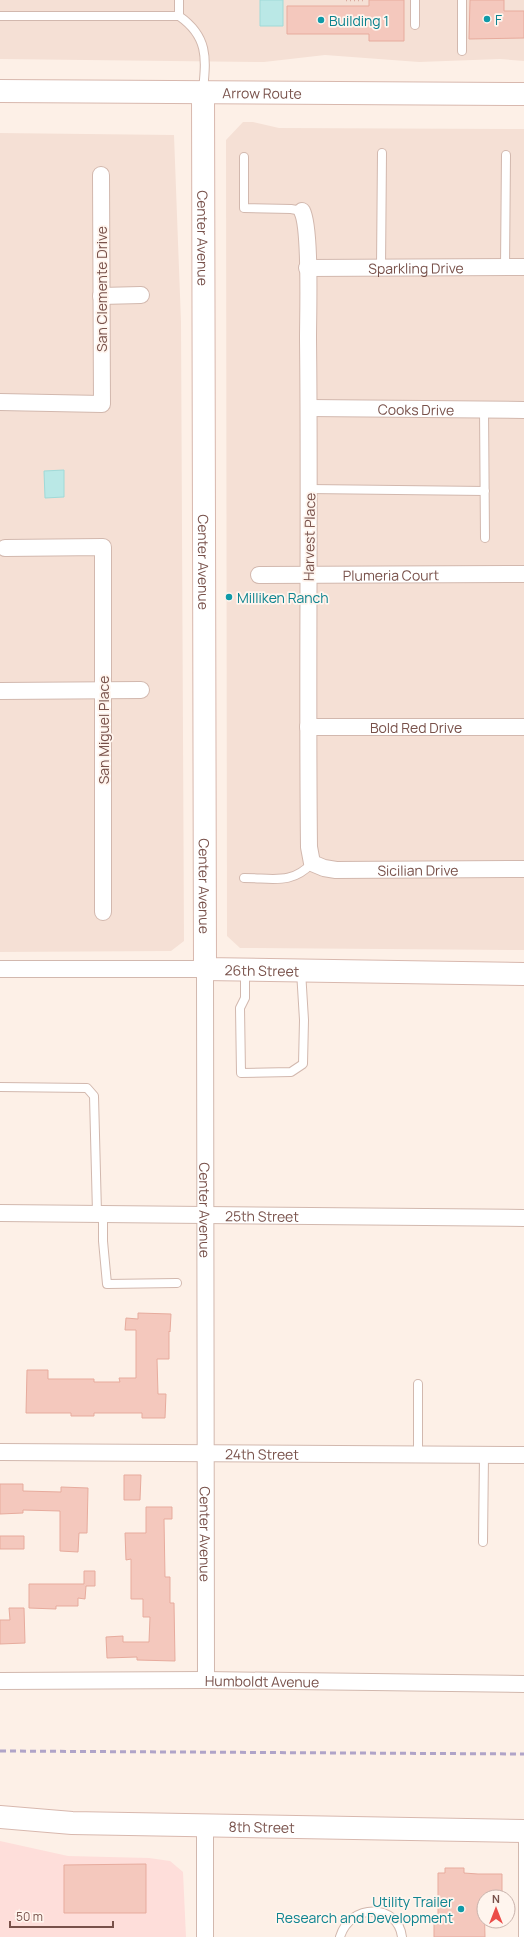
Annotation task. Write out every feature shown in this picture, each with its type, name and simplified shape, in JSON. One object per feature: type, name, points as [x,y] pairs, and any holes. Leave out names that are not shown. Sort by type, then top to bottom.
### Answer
[{"type":"street","name":"Arrow Route","points":[[0,91],[524,94]]},
{"type":"street","name":"Center Avenue","points":[[203,92],[206,1680]]},
{"type":"street","name":"San Clemente Drive","points":[[0,402],[102,404],[101,175]]},
{"type":"street","name":"Harvest Place","points":[[302,211],[306,223],[307,268],[310,489],[308,575],[309,847],[312,863]]},
{"type":"street","name":"Sparkling Drive","points":[[307,268],[524,267]]},
{"type":"street","points":[[101,296],[141,295]]},
{"type":"street","name":"Cooks Drive","points":[[309,408],[524,410]]},
{"type":"street","name":"San Miguel Place","points":[[5,548],[103,547],[103,912]]},
{"type":"street","name":"Plumeria Court","points":[[259,575],[524,574]]},
{"type":"street","points":[[0,691],[141,690]]},
{"type":"street","name":"Bold Red Drive","points":[[308,726],[524,726]]},
{"type":"street","name":"Sicilian Drive","points":[[312,863],[324,868],[336,870],[524,869]]},
{"type":"street","name":"26th Street","points":[[0,969],[205,969],[524,974]]},
{"type":"street","name":"25th Street","points":[[0,1213],[524,1218]]},
{"type":"street","name":"24th Street","points":[[0,1452],[524,1455]]},
{"type":"street","name":"Humboldt Avenue","points":[[0,1681],[206,1680],[524,1684]]},
{"type":"street","name":"8th Street","points":[[0,1816],[72,1823],[523,1831]]},
{"type":"street","points":[[205,1826],[205,1937]]},
{"type":"lane","points":[[179,0],[179,16]]},
{"type":"lane","points":[[415,0],[415,25]]},
{"type":"lane","points":[[462,0],[462,51]]},
{"type":"lane","points":[[0,16],[179,16],[191,24],[204,46],[206,62],[203,92]]},
{"type":"lane","points":[[381,267],[382,152]]},
{"type":"lane","points":[[505,267],[506,155]]},
{"type":"lane","points":[[244,157],[244,208],[291,209],[302,211]]},
{"type":"lane","points":[[484,409],[485,538]]},
{"type":"lane","points":[[310,489],[485,491]]},
{"type":"lane","points":[[244,878],[292,878],[304,872],[312,863]]},
{"type":"lane","points":[[245,970],[244,998],[240,1008],[241,1073],[292,1072],[303,1064],[304,1020],[301,971]]},
{"type":"lane","points":[[0,1087],[87,1088],[94,1096],[100,1213],[108,1284],[177,1283]]},
{"type":"lane","points":[[418,1384],[418,1455]]},
{"type":"lane","points":[[483,1542],[484,1455]]},
{"type":"lane","points":[[523,1831],[523,1937]]},
{"type":"lane","points":[[340,1937],[343,1928],[350,1918],[360,1913],[374,1911],[387,1914],[396,1922],[402,1937]]},
{"type":"path","points":[[346,0],[364,0]]},
{"type":"shaded area","points":[[0,0],[524,0],[524,61],[500,59],[419,62],[325,55],[264,62],[0,59]]},
{"type":"shaded area","points":[[243,122],[253,122],[279,128],[524,129],[524,950],[240,948],[227,936],[226,140]]},
{"type":"shaded area","points":[[0,133],[174,135],[181,322],[184,941],[171,951],[0,952]]},
{"type":"shaded area","points":[[0,1841],[68,1856],[149,1858],[170,1861],[183,1872],[186,1937],[0,1937]]},
{"type":"water","points":[[260,0],[283,0],[283,26],[260,26]]},
{"type":"water","points":[[64,470],[64,497],[45,498],[44,471]]},
{"type":"building","points":[[369,0],[404,0],[404,41],[369,41],[369,34],[287,34],[287,6],[369,6]]},
{"type":"building","name":"F","points":[[470,0],[504,0],[504,11],[524,11],[524,38],[469,39]]},
{"type":"building","points":[[138,1313],[171,1314],[170,1332],[169,1331],[169,1359],[157,1359],[158,1394],[166,1394],[165,1418],[142,1418],[142,1413],[94,1413],[94,1416],[71,1416],[71,1413],[26,1413],[27,1370],[48,1370],[48,1379],[94,1379],[94,1382],[120,1382],[119,1378],[136,1378],[136,1330],[125,1330],[126,1318],[138,1319]]},
{"type":"building","points":[[124,1475],[141,1475],[140,1500],[124,1500]]},
{"type":"building","points":[[0,1484],[23,1484],[23,1491],[61,1492],[61,1487],[88,1488],[87,1533],[79,1533],[78,1552],[60,1551],[60,1511],[23,1510],[23,1513],[0,1514]]},
{"type":"building","points":[[146,1507],[172,1507],[172,1519],[164,1519],[165,1577],[170,1577],[170,1603],[174,1603],[175,1661],[137,1660],[137,1657],[107,1658],[106,1637],[123,1636],[123,1642],[149,1642],[150,1617],[143,1617],[143,1599],[131,1599],[131,1559],[126,1560],[125,1533],[146,1533]]},
{"type":"building","points":[[0,1536],[24,1536],[24,1549],[0,1549]]},
{"type":"building","points":[[84,1571],[95,1571],[95,1586],[86,1586],[85,1599],[78,1598],[78,1606],[56,1606],[56,1609],[29,1608],[29,1584],[84,1584]]},
{"type":"building","points":[[9,1608],[24,1608],[25,1643],[0,1644],[0,1620],[10,1620]]},
{"type":"building","points":[[146,1864],[146,1913],[64,1913],[64,1865]]},
{"type":"building","name":"Utility Trailer Research and Development","points":[[445,1868],[464,1868],[464,1873],[502,1874],[502,1889],[476,1889],[476,1929],[485,1929],[485,1937],[434,1937],[434,1921],[438,1921],[438,1873],[445,1873]]},
{"type":"railway","points":[[0,1751],[524,1754]]},
{"type":"place","name":"F","points":[[487,19]]},
{"type":"place","name":"Building 1","points":[[321,20]]},
{"type":"place","name":"Milliken Ranch","points":[[229,597]]},
{"type":"place","name":"Utility Trailer Research and Development","points":[[461,1909]]}]
